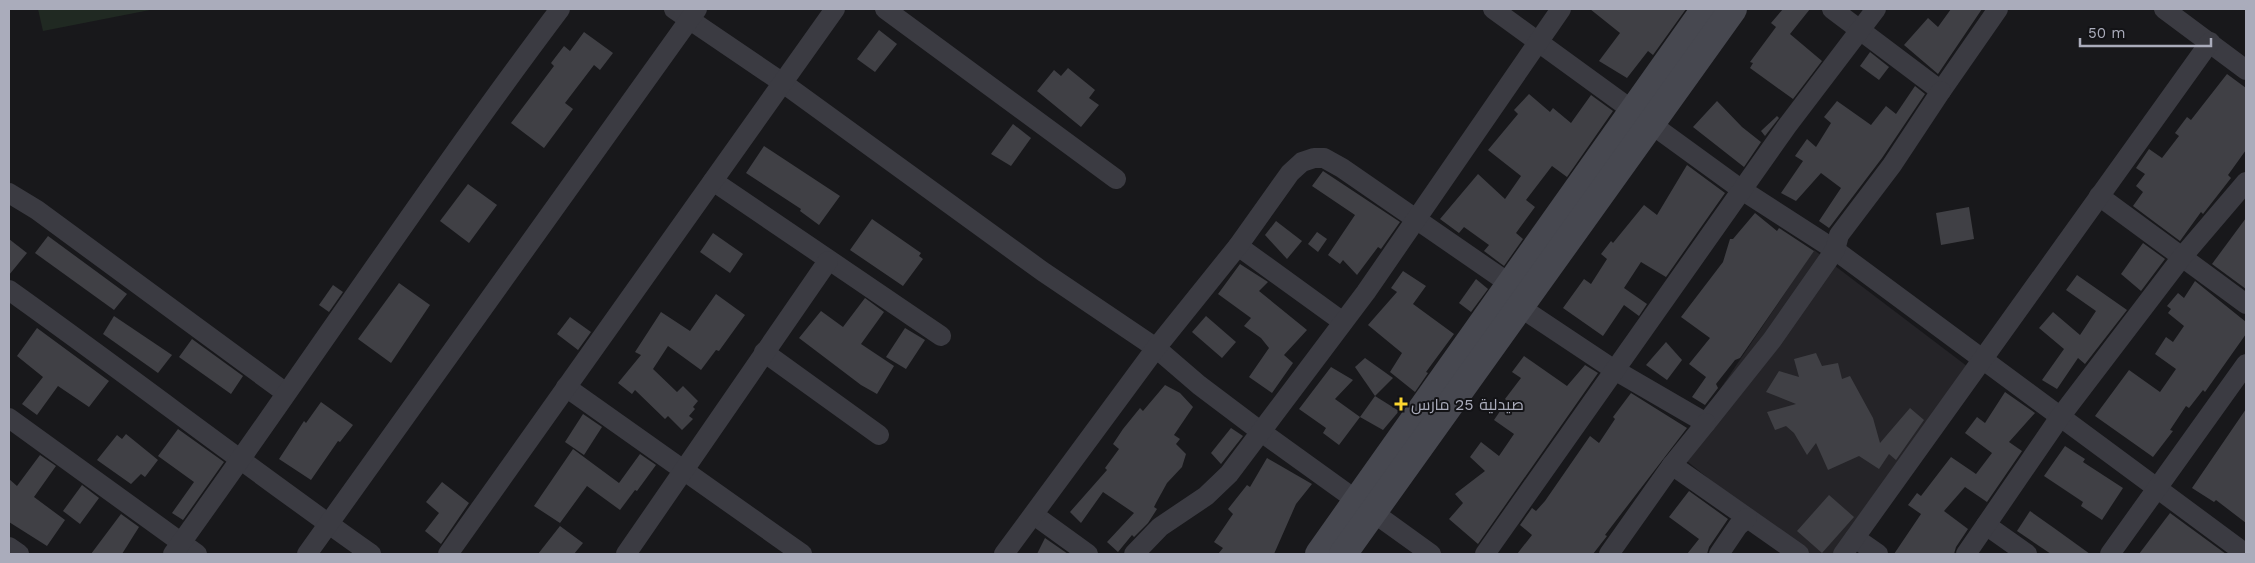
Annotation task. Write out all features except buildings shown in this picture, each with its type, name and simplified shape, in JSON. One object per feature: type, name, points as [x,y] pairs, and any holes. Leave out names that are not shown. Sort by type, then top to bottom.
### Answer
[{"type":"main road","points":[[1642,117],[1704,9]]},
{"type":"main road","points":[[1343,554],[1365,508],[1511,295],[1642,117],[1733,9]]},
{"type":"main road","points":[[1319,554],[1365,508]]},
{"type":"street","points":[[177,549],[560,9]]},
{"type":"street","points":[[448,554],[834,9]]},
{"type":"street","points":[[885,9],[1116,179]]},
{"type":"street","points":[[1492,9],[1742,190],[1836,250],[2246,554]]},
{"type":"street","points":[[1134,554],[1160,527],[1206,496],[1229,474],[1343,322],[1561,9]]},
{"type":"street","points":[[1832,9],[1942,91]]},
{"type":"street","points":[[1485,554],[1613,369],[1787,126],[1876,9]]},
{"type":"street","points":[[1609,554],[1672,465],[1772,340],[1836,250],[1839,235],[1892,165],[1998,9]]},
{"type":"street","points":[[2164,9],[2246,70]]},
{"type":"street","points":[[307,554],[687,12],[1042,271],[1156,348],[1199,385],[1260,431],[1431,554]]},
{"type":"street","points":[[1843,554],[2210,42]]},
{"type":"street","points":[[1004,554],[1156,348],[1238,246],[1290,173],[1302,162],[1314,158],[1324,158],[1342,168],[1415,219],[1511,295],[1613,369],[1706,423]]},
{"type":"street","points":[[713,181],[828,261],[941,336]]},
{"type":"street","points":[[1966,554],[2060,417],[2182,257],[2246,182]]},
{"type":"street","points":[[9,192],[37,210],[286,393]]},
{"type":"street","points":[[2099,196],[2246,304]]},
{"type":"street","points":[[1238,246],[1343,322]]},
{"type":"street","points":[[626,554],[828,261]]},
{"type":"street","points":[[9,290],[130,376],[241,461],[371,554]]},
{"type":"street","points":[[764,352],[879,435]]},
{"type":"street","points":[[2110,554],[2156,487],[2246,364]]},
{"type":"street","points":[[566,387],[802,554]]},
{"type":"street","points":[[9,418],[177,549],[198,554]]},
{"type":"street","points":[[1672,465],[1798,554]]},
{"type":"street","points":[[1034,514],[1088,554]]},
{"type":"street","points":[[1719,554],[1738,526],[1747,518]]},
{"type":"street","points":[[1986,525],[2027,554]]},
{"type":"street","points":[[1855,538],[1878,554]]},
{"type":"street","points":[[9,547],[19,554]]},
{"type":"shaded area","points":[[38,9],[155,9],[43,31]]},
{"type":"shaded area","points":[[1814,250],[1976,373],[1840,554],[1801,554],[1677,453]]},
{"type":"place","name":"صيدلية 25 مارس","points":[[1401,404]]}]
